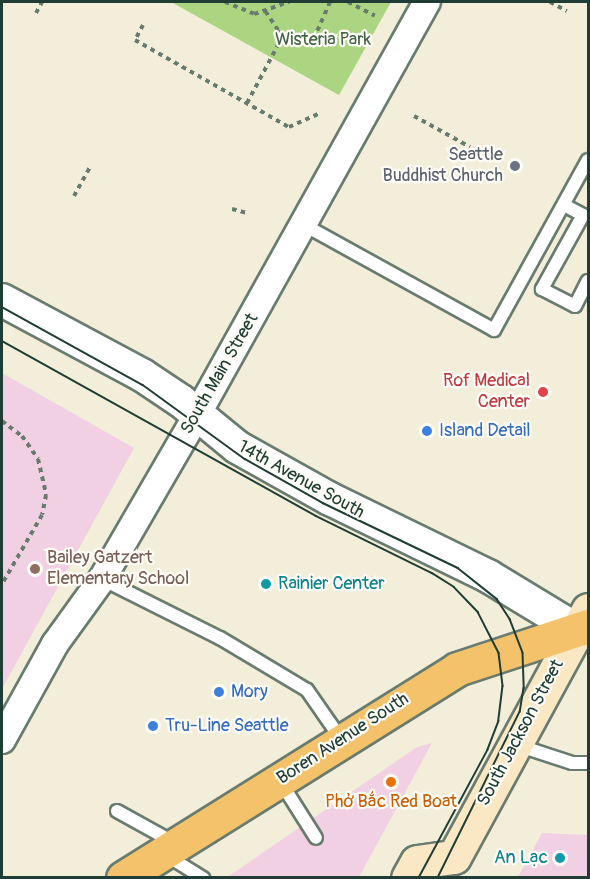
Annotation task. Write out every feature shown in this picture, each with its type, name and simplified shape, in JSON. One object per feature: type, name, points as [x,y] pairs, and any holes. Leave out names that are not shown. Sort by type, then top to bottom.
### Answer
[{"type":"main road","name":"Boren Avenue South","points":[[123,878],[172,850],[341,739],[457,669],[586,624]]},
{"type":"main road","name":"South Jackson Street","points":[[408,878],[417,862],[461,867],[516,744],[586,624]]},
{"type":"street","name":"South Main Street","points":[[2,740],[55,644],[102,579],[198,414],[427,2]]},
{"type":"street","name":"14th Avenue South","points":[[2,300],[142,375],[198,414],[237,447],[330,499],[586,624]]},
{"type":"lane","points":[[304,225],[494,330],[588,160]]},
{"type":"lane","points":[[564,205],[583,215],[543,289],[575,306],[588,281]]},
{"type":"lane","points":[[102,579],[220,638],[307,690],[341,739]]},
{"type":"lane","points":[[516,744],[572,763],[588,764]]},
{"type":"lane","points":[[279,780],[316,838]]},
{"type":"lane","points":[[117,811],[172,850],[203,878]]},
{"type":"path","points":[[36,13],[42,2]]},
{"type":"path","points":[[225,2],[254,14],[289,2]]},
{"type":"path","points":[[310,47],[330,2]]},
{"type":"path","points":[[348,2],[375,16]]},
{"type":"path","points":[[550,2],[567,11]]},
{"type":"path","points":[[247,103],[279,43],[278,30],[265,11]]},
{"type":"path","points":[[143,25],[135,40],[289,127],[320,113]]},
{"type":"path","points":[[414,116],[470,147]]},
{"type":"path","points":[[74,196],[90,167]]},
{"type":"path","points":[[232,209],[247,213]]},
{"type":"path","points":[[2,421],[21,436],[38,459],[46,495],[42,516],[2,584]]},
{"type":"shaded area","name":"Bailey Gatzert Elementary School","points":[[2,373],[134,448],[2,689]]},
{"type":"shaded area","points":[[432,743],[359,877],[226,878],[417,747]]},
{"type":"shaded area","name":"An Lạc","points":[[542,833],[588,835],[588,877],[518,877]]},
{"type":"green space","name":"Wisteria Park","points":[[171,2],[391,2],[339,95]]},
{"type":"tram line","points":[[2,307],[143,385],[245,459],[323,503],[458,568],[497,599],[510,619],[523,653],[524,688],[520,712],[438,878]]},
{"type":"tram line","points":[[2,341],[316,516],[432,573],[454,587],[478,612],[499,653],[503,686],[499,721],[488,750],[419,878]]},
{"type":"place","name":"Seattle Buddhist Church","points":[[515,166]]},
{"type":"place","name":"Rof Medical Center","points":[[543,392]]},
{"type":"place","name":"Island Detail","points":[[427,431]]},
{"type":"place","name":"Bailey Gatzert Elementary School","points":[[35,569]]},
{"type":"place","name":"Rainier Center","points":[[266,584]]},
{"type":"place","name":"Mory","points":[[219,692]]},
{"type":"place","name":"Tru-Line Seattle","points":[[153,726]]},
{"type":"place","name":"Phở Bắc Red Boat","points":[[391,782]]},
{"type":"place","name":"An Lạc","points":[[560,858]]}]
